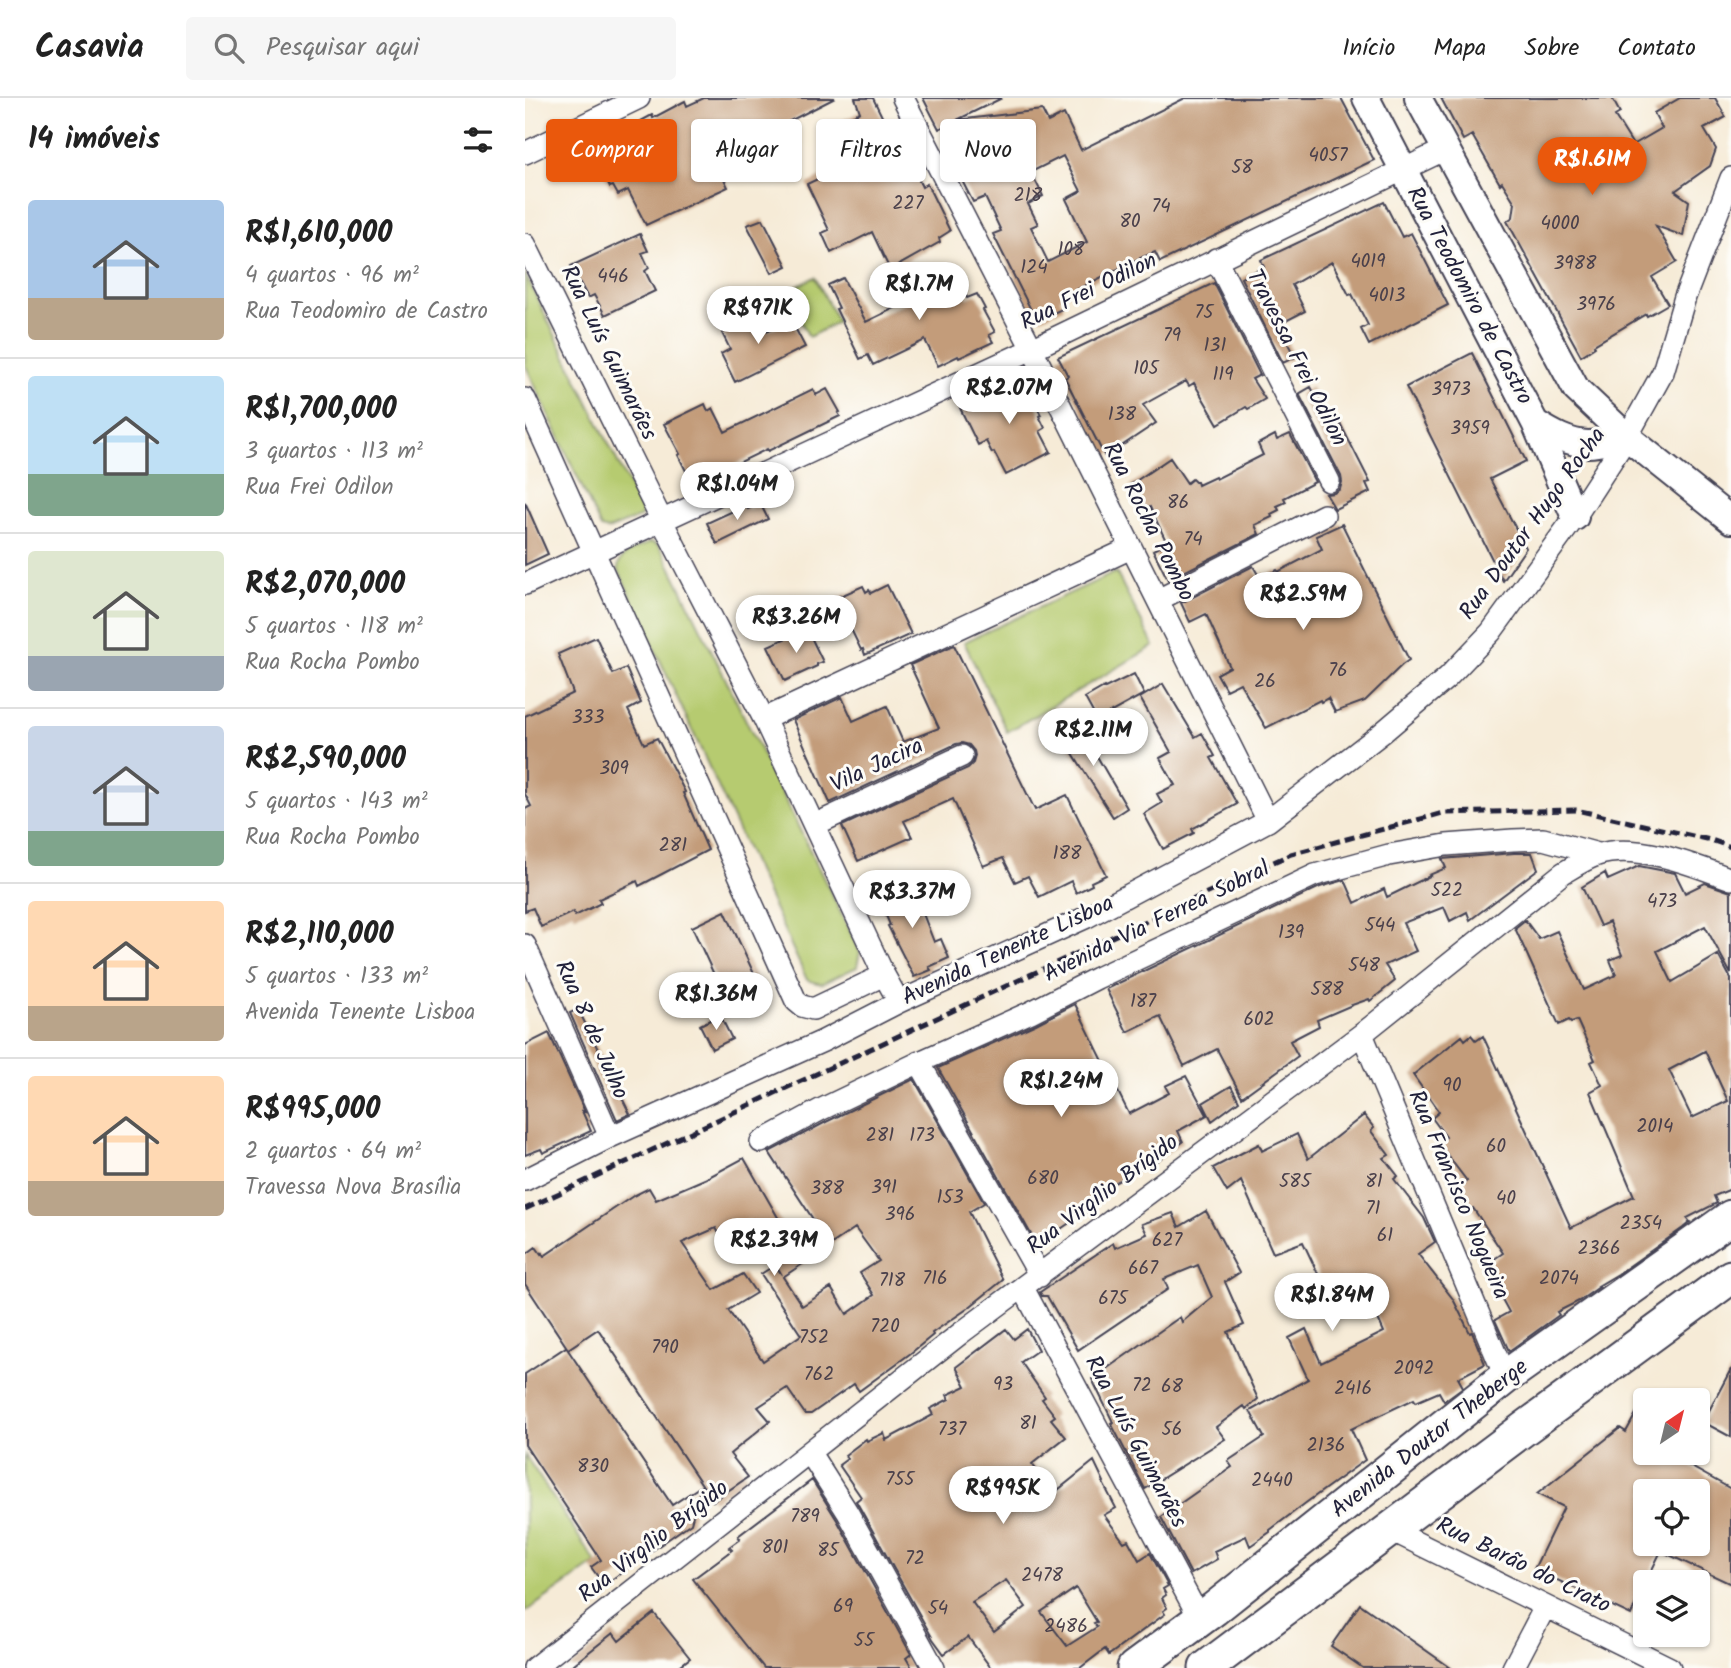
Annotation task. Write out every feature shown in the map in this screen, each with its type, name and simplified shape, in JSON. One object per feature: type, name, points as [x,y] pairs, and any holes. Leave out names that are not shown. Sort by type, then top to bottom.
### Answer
[{"type":"main road","name":"Avenida Doutor Theberge","points":[[1134,1668],[1207,1614],[1507,1376],[1731,1217]]},
{"type":"main road","name":"Avenida Doutor Theberge","points":[[1206,1668],[1731,1277]]},
{"type":"main road","points":[[1207,1614],[1238,1644]]},
{"type":"street","points":[[525,153],[639,98]]},
{"type":"street","name":"Rua Rocha Pombo","points":[[903,98],[1268,821]]},
{"type":"street","name":"Rua Teodomiro de Castro","points":[[1366,98],[1535,423],[1553,434],[1588,444],[1627,437]]},
{"type":"street","points":[[1418,98],[1576,389],[1627,437],[1731,520]]},
{"type":"street","name":"Rua Frei Odilon","points":[[525,584],[1032,349],[1446,149]]},
{"type":"street","name":"Rua Doutor Hugo Rocha","points":[[1268,821],[1382,733],[1448,677],[1491,632],[1575,517],[1627,437],[1663,372],[1685,297],[1731,178]]},
{"type":"street","name":"Rua Luís Guimarães","points":[[525,244],[662,521],[764,719],[899,1002]]},
{"type":"street","name":"Travessa Frei Odilon","points":[[1216,259],[1329,481]]},
{"type":"street","points":[[525,399],[796,1001],[813,1009],[884,975]]},
{"type":"street","points":[[1535,423],[1575,517]]},
{"type":"street","points":[[1158,600],[1324,515]]},
{"type":"street","points":[[764,719],[1131,548]]},
{"type":"street","name":"Vila Jacira","points":[[814,825],[962,756]]},
{"type":"street","name":"Avenida Tenente Lisboa","points":[[525,1180],[610,1137],[1087,917],[1268,821]]},
{"type":"street","name":"Avenida Via Ferrea Sobral","points":[[761,1142],[919,1062],[1031,1012],[1315,875],[1389,855],[1446,845],[1513,840],[1543,839],[1598,855]]},
{"type":"street","name":"Rua Virgílio Brígido","points":[[534,1668],[961,1333],[1362,1034],[1563,873],[1598,855],[1622,851],[1656,855],[1731,879]]},
{"type":"street","name":"Rua 8 de Julho","points":[[525,945],[610,1137]]},
{"type":"street","name":"Rua Francisco Nogueira","points":[[1362,1034],[1507,1376]]},
{"type":"street","name":"Rua Luís Guimarães","points":[[919,1062],[1031,1282],[1207,1614]]},
{"type":"street","points":[[810,1453],[848,1513],[934,1668]]},
{"type":"street","name":"Rua Barão do Crato","points":[[1391,1530],[1670,1668]]},
{"type":"street","points":[[1513,1668],[1545,1607]]},
{"type":"green space","points":[[525,274],[641,509],[640,517],[608,530],[601,528],[525,364]]},
{"type":"green space","points":[[815,277],[838,322],[809,337],[785,292]]},
{"type":"green space","points":[[651,542],[658,545],[663,552],[860,952],[857,967],[821,984],[807,980],[618,569],[625,555]]},
{"type":"green space","points":[[1116,572],[1154,646],[1007,732],[964,642]]},
{"type":"green space","points":[[525,1455],[596,1563],[525,1612]]},
{"type":"building","points":[[704,98],[835,98],[794,119],[691,119],[691,182],[726,182],[728,187],[646,225],[628,190],[618,195],[608,182],[677,182],[677,119],[645,119],[652,115],[653,118],[685,101],[687,106]]},
{"type":"building","points":[[855,98],[873,98],[883,119],[845,119],[860,112]]},
{"type":"building","points":[[923,98],[1002,98],[959,119],[940,119],[940,128]]},
{"type":"building","points":[[1185,98],[1341,98],[1374,160],[1160,262],[1155,252],[1138,259],[1060,298],[1064,308],[1041,319],[1036,310],[1032,312],[993,234],[1001,231],[985,197],[973,202],[963,182],[1036,182],[1043,196],[1028,204],[1038,224],[1031,227],[1048,262],[1087,242],[1066,199],[1081,191],[1063,156],[1036,170],[1036,119],[966,119],[1042,110],[1048,122],[1064,114],[1081,150]]},
{"type":"building","points":[[1441,98],[1612,98],[1620,113],[1615,116],[1633,145],[1662,128],[1654,113],[1680,98],[1715,98],[1726,117],[1704,129],[1716,149],[1710,166],[1675,191],[1689,201],[1683,236],[1656,226],[1677,262],[1652,277],[1668,304],[1594,345],[1595,347],[1581,356],[1507,221],[1513,217],[1515,203],[1502,182],[1500,184],[1472,135],[1463,140]]},
{"type":"building","points":[[816,180],[816,182],[920,182],[922,187],[927,184],[950,231],[939,238],[940,242],[890,270],[872,232],[831,253],[822,233],[829,230],[807,184]]},
{"type":"building","points":[[1384,202],[1402,237],[1411,233],[1448,305],[1369,345],[1361,329],[1368,325],[1332,262],[1292,285],[1305,311],[1278,325],[1295,357],[1283,363],[1241,278],[1264,267],[1261,260]]},
{"type":"building","points":[[763,219],[787,266],[772,273],[747,225]]},
{"type":"building","points":[[640,234],[648,251],[642,253],[649,268],[645,271],[655,291],[605,315],[594,295],[588,298],[571,266]]},
{"type":"building","points":[[953,270],[967,298],[977,294],[995,332],[989,335],[993,342],[938,366],[925,340],[873,365],[868,355],[860,359],[836,309],[839,308],[828,285],[843,278],[866,322],[913,299],[908,291]]},
{"type":"building","points":[[1214,283],[1260,375],[1252,379],[1265,399],[1218,424],[1194,383],[1189,386],[1186,381],[1143,405],[1156,423],[1105,457],[1065,378],[1068,376],[1058,357]]},
{"type":"building","points":[[760,314],[768,331],[791,320],[805,347],[735,382],[721,354],[730,349],[722,333]]},
{"type":"building","points":[[1472,353],[1526,461],[1490,479],[1526,548],[1503,581],[1406,387]]},
{"type":"building","points":[[1024,380],[1041,415],[1039,416],[1045,428],[1040,431],[1051,452],[1006,475],[986,441],[978,445],[960,408]]},
{"type":"building","points":[[1311,387],[1332,426],[1340,423],[1370,482],[1366,483],[1370,492],[1335,509],[1326,494],[1340,489],[1341,476],[1299,394]]},
{"type":"building","points":[[813,389],[816,395],[827,389],[840,416],[693,485],[664,424],[705,404],[708,411],[713,408],[725,432]]},
{"type":"building","points":[[1290,434],[1315,482],[1284,498],[1286,502],[1277,506],[1279,510],[1271,514],[1272,517],[1255,525],[1259,534],[1168,580],[1153,550],[1167,543],[1150,507],[1146,510],[1130,485],[1170,458],[1187,483],[1192,479],[1198,485],[1263,455],[1258,444],[1275,435],[1277,440]]},
{"type":"building","points":[[525,502],[548,554],[525,565]]},
{"type":"building","points":[[760,503],[768,519],[717,544],[707,523],[746,505],[748,509]]},
{"type":"building","points":[[1342,524],[1409,660],[1365,701],[1335,712],[1328,698],[1321,702],[1320,700],[1266,728],[1240,683],[1226,690],[1217,674],[1230,667],[1206,614],[1190,622],[1181,603],[1253,566],[1260,578],[1277,570],[1278,572],[1322,549],[1316,536]]},
{"type":"building","points":[[887,585],[911,634],[865,655],[836,598],[863,586],[866,592],[869,590],[871,593]]},
{"type":"building","points":[[807,629],[823,662],[785,681],[768,646]]},
{"type":"building","points":[[596,637],[613,674],[626,668],[641,703],[628,710],[644,744],[657,738],[685,792],[683,793],[708,850],[639,886],[637,881],[599,899],[601,903],[575,916],[573,912],[541,927],[533,908],[525,911],[525,809],[531,806],[525,794],[525,716],[573,693],[558,654]]},
{"type":"building","points":[[954,645],[1035,810],[1067,795],[1106,875],[1091,882],[1092,885],[1076,893],[1071,881],[1039,897],[1028,876],[1015,882],[1003,858],[983,866],[953,799],[904,821],[912,837],[858,861],[842,826],[968,768],[973,763],[974,751],[969,745],[956,744],[830,803],[793,720],[842,697],[853,721],[887,706],[903,742],[939,728],[910,665]]},
{"type":"building","points":[[1134,674],[1144,694],[1097,720],[1085,698]]},
{"type":"building","points":[[1163,684],[1195,737],[1202,733],[1215,756],[1211,758],[1237,804],[1192,829],[1194,833],[1163,849],[1144,814],[1162,803],[1157,794],[1175,785],[1160,758],[1171,752],[1140,698]]},
{"type":"building","points":[[1076,720],[1127,808],[1113,817],[1059,731]]},
{"type":"building","points":[[1532,853],[1538,869],[1470,920],[1467,912],[1450,921],[1444,907],[1403,923],[1416,951],[1385,965],[1395,981],[1370,1001],[1369,999],[1352,1005],[1317,1020],[1319,1026],[1290,1041],[1298,1056],[1242,1097],[1217,1049],[1184,1066],[1160,1016],[1127,1032],[1106,989],[1320,887],[1345,880],[1355,903],[1384,889],[1387,897],[1446,868],[1442,859]]},
{"type":"building","points":[[1639,866],[1675,873],[1685,893],[1705,883],[1731,892],[1731,974],[1705,926],[1657,951],[1672,982],[1718,955],[1731,979],[1731,1189],[1714,1196],[1717,1203],[1687,1218],[1690,1222],[1683,1228],[1579,1301],[1557,1312],[1559,1315],[1509,1351],[1495,1320],[1509,1312],[1484,1266],[1503,1253],[1473,1208],[1469,1210],[1454,1190],[1467,1181],[1438,1143],[1446,1137],[1432,1118],[1439,1112],[1413,1075],[1462,1036],[1465,1040],[1471,1035],[1476,1041],[1483,1036],[1571,1228],[1634,1196],[1590,1092],[1602,1085],[1591,1062],[1595,1060],[1577,1020],[1569,1020],[1559,1025],[1515,928],[1525,920],[1539,939],[1557,931],[1584,990],[1616,975],[1610,960],[1622,955],[1609,922],[1600,926],[1582,887],[1605,873],[1608,880]],"holes":[[[1705,1051],[1728,1101],[1692,1118],[1669,1070]]]},
{"type":"building","points":[[911,883],[934,942],[941,939],[949,958],[914,977],[888,926],[890,925],[878,896]]},
{"type":"building","points":[[725,911],[761,989],[728,1005],[692,927]]},
{"type":"building","points":[[1075,1004],[1129,1114],[1169,1093],[1165,1086],[1186,1076],[1207,1115],[1178,1131],[1183,1142],[1154,1163],[1153,1161],[1092,1196],[1096,1205],[1037,1245],[938,1068]]},
{"type":"building","points":[[578,1009],[630,1114],[617,1120],[570,1013]]},
{"type":"building","points":[[720,1015],[732,1039],[712,1049],[700,1025]]},
{"type":"building","points":[[549,1033],[591,1131],[543,1153],[541,1149],[525,1155],[525,1045]]},
{"type":"building","points":[[914,1079],[984,1203],[969,1212],[1003,1280],[859,1391],[854,1384],[811,1414],[805,1414],[787,1388],[758,1407],[770,1421],[730,1454],[748,1477],[713,1501],[598,1329],[568,1349],[525,1284],[525,1255],[536,1247],[544,1256],[649,1188],[656,1200],[707,1178],[744,1158],[804,1263],[783,1277],[802,1306],[831,1288],[847,1314],[874,1295],[860,1273],[879,1261],[855,1228],[830,1245],[769,1152]],"holes":[[[749,1220],[782,1275],[775,1265],[761,1274],[801,1335],[763,1361],[728,1310],[756,1293],[743,1274],[714,1290],[682,1243],[716,1228],[720,1235]]]},
{"type":"building","points":[[1231,1086],[1239,1101],[1212,1121],[1203,1103]]},
{"type":"building","points":[[1364,1115],[1374,1128],[1371,1131],[1389,1155],[1384,1158],[1398,1176],[1394,1179],[1424,1218],[1435,1242],[1418,1254],[1453,1299],[1470,1333],[1472,1332],[1485,1364],[1458,1378],[1463,1387],[1444,1401],[1439,1392],[1416,1402],[1414,1399],[1351,1429],[1365,1460],[1250,1546],[1246,1536],[1214,1551],[1217,1559],[1191,1574],[1161,1517],[1232,1467],[1228,1461],[1264,1437],[1250,1411],[1308,1379],[1289,1338],[1306,1329],[1321,1363],[1384,1332],[1367,1294],[1358,1297],[1357,1293],[1334,1308],[1303,1242],[1273,1253],[1241,1181],[1227,1192],[1213,1168],[1259,1144],[1262,1151],[1297,1134],[1308,1159]]},
{"type":"building","points":[[1206,1211],[1239,1273],[1225,1282],[1244,1325],[1228,1332],[1258,1399],[1216,1427],[1225,1439],[1145,1489],[1092,1379],[1180,1317],[1182,1322],[1212,1297],[1198,1265],[1164,1279],[1168,1289],[1078,1350],[1047,1296],[1042,1296],[1040,1292],[1113,1243],[1115,1248],[1147,1234],[1142,1224],[1173,1213],[1179,1227]]},
{"type":"building","points":[[1006,1329],[1014,1339],[1027,1329],[1038,1350],[1021,1362],[1055,1416],[1051,1419],[1066,1437],[1032,1464],[1054,1493],[1094,1461],[1116,1508],[1104,1515],[1124,1542],[1128,1540],[1139,1560],[1150,1553],[1168,1586],[1163,1589],[1166,1595],[1162,1598],[1167,1608],[1163,1611],[1165,1614],[1109,1655],[1105,1649],[1080,1668],[991,1668],[968,1637],[944,1654],[856,1501],[861,1497],[839,1465],[847,1459],[845,1455],[866,1439],[867,1441],[884,1433],[886,1440],[933,1415],[930,1409],[949,1399],[947,1395],[966,1386],[956,1367]],"holes":[[[1006,1580],[1026,1607],[994,1632],[972,1602]],[[1076,1588],[1097,1622],[1094,1623],[1097,1627],[1067,1646],[1041,1612]]]},
{"type":"building","points":[[566,1347],[672,1505],[701,1486],[691,1523],[604,1585],[591,1567],[601,1560],[525,1445],[525,1374]]},
{"type":"building","points":[[1731,1369],[1731,1437],[1710,1426],[1710,1409]]},
{"type":"building","points":[[1633,1419],[1633,1465],[1688,1465],[1731,1489],[1731,1584],[1710,1574],[1710,1570],[1701,1570],[1672,1556],[1710,1556],[1710,1479],[1633,1479],[1633,1556],[1659,1556],[1652,1570],[1633,1570],[1631,1615],[1534,1569],[1564,1507],[1537,1494],[1620,1428],[1626,1432]]},
{"type":"building","points":[[812,1480],[911,1654],[906,1658],[912,1668],[764,1668],[693,1579],[732,1550],[729,1547],[740,1539],[738,1536]]},
{"type":"building","points":[[1360,1604],[1451,1668],[1363,1668],[1331,1646]]},
{"type":"building","points":[[654,1613],[690,1658],[677,1668],[569,1668],[613,1633],[619,1641]]},
{"type":"railway","points":[[525,1209],[1291,854],[1443,813],[1576,810],[1711,840],[1731,847]]}]
